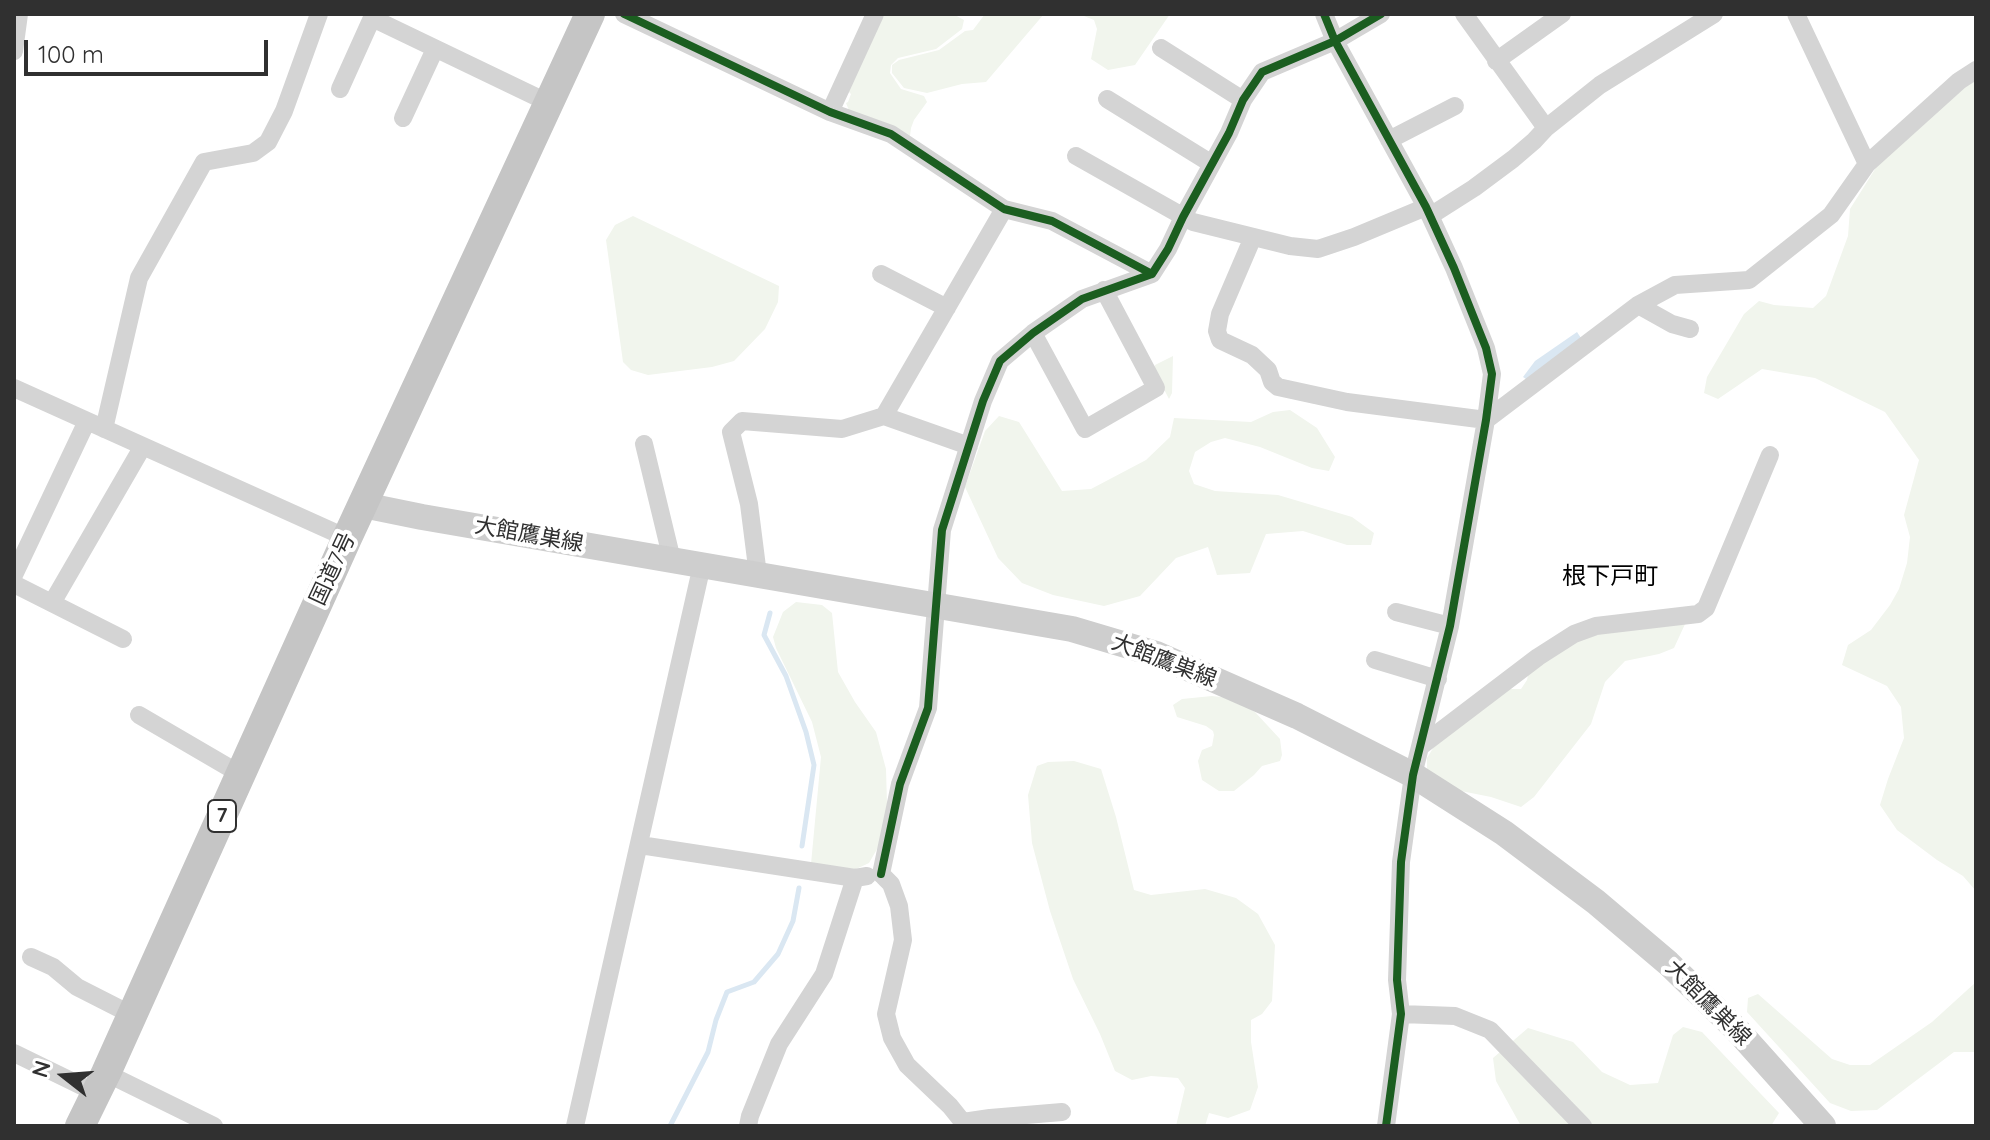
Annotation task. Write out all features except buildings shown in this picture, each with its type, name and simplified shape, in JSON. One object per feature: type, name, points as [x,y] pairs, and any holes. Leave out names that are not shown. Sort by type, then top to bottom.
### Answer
[{"type":"highway","name":"国道7号","points":[[80,1126],[347,538],[590,14]]},
{"type":"main road","name":"大館鷹巣線","points":[[363,505],[1072,629],[1156,654],[1297,716],[1413,775],[1504,833],[1608,912],[1668,963],[1738,1031],[1823,1126]]},
{"type":"street","points":[[14,51],[19,14]]},
{"type":"street","points":[[14,575],[95,425],[139,278],[204,162],[253,153],[268,142],[284,111],[319,14]]},
{"type":"street","points":[[624,14],[830,112],[891,134],[1004,209],[1052,221],[1152,274]]},
{"type":"street","points":[[830,112],[875,14]]},
{"type":"street","points":[[1324,14],[1335,41],[1428,212],[1486,348],[1492,374],[1450,626],[1413,775],[1401,862],[1397,980],[1401,1014],[1386,1126]]},
{"type":"street","points":[[881,874],[900,784],[928,708],[942,530],[983,401],[1000,361],[1033,333],[1082,299],[1152,274],[1229,133],[1243,100],[1262,72],[1335,41],[1381,14]]},
{"type":"street","points":[[1464,14],[1546,128]]},
{"type":"street","points":[[1496,61],[1562,14]]},
{"type":"street","points":[[1076,156],[1193,222],[1290,246],[1318,249],[1428,212],[1474,188],[1600,85],[1714,14]]},
{"type":"street","points":[[1796,14],[1867,164]]},
{"type":"street","points":[[340,89],[372,18],[549,103]]},
{"type":"street","points":[[1161,48],[1243,100]]},
{"type":"street","points":[[403,118],[435,49]]},
{"type":"street","points":[[1253,237],[1220,314],[1217,331],[1220,340],[1252,355],[1268,370],[1272,382],[1278,387],[1347,402],[1486,420],[1638,305],[1675,285],[1749,280],[1831,215],[1867,164],[1959,81],[1976,70]]},
{"type":"street","points":[[1107,99],[1212,164]]},
{"type":"street","points":[[1389,140],[1455,106]]},
{"type":"street","points":[[884,416],[1004,209]]},
{"type":"street","points":[[881,274],[947,308]]},
{"type":"street","points":[[1033,333],[1085,429],[1156,388],[1104,290]]},
{"type":"street","points":[[1638,305],[1672,324],[1690,329]]},
{"type":"street","points":[[14,388],[347,538]]},
{"type":"street","points":[[758,575],[749,504],[731,432],[742,421],[842,429],[884,416],[969,446]]},
{"type":"street","points":[[644,444],[672,560]]},
{"type":"street","points":[[52,603],[143,446]]},
{"type":"street","points":[[1421,746],[1538,657],[1574,634],[1596,626],[1698,614],[1706,608],[1770,455]]},
{"type":"street","points":[[575,1126],[702,565]]},
{"type":"street","points":[[14,584],[123,639]]},
{"type":"street","points":[[1396,612],[1450,626]]},
{"type":"street","points":[[1375,660],[1438,679]]},
{"type":"street","points":[[139,715],[240,774]]},
{"type":"street","points":[[640,845],[855,878],[881,874]]},
{"type":"street","points":[[881,874],[891,884],[899,906],[903,940],[886,1014],[892,1038],[907,1065],[965,1124],[990,1118],[1062,1112]]},
{"type":"street","points":[[748,1126],[779,1044],[824,974],[855,878]]},
{"type":"street","points":[[31,957],[42,960],[77,987],[132,1015]]},
{"type":"street","points":[[1401,1014],[1455,1016],[1490,1030],[1583,1126]]},
{"type":"street","points":[[14,1053],[214,1126]]},
{"type":"shaded area","points":[[884,14],[953,14],[964,20],[962,29],[936,49],[898,58],[891,65],[890,73],[901,89],[924,96],[927,102],[914,120],[910,136],[890,125],[850,113],[846,103],[851,94],[848,91]]},
{"type":"shaded area","points":[[985,14],[1044,14],[986,82],[962,84],[927,93],[904,88],[892,73],[892,65],[899,60],[939,50],[965,31],[973,30]]},
{"type":"shaded area","points":[[1079,14],[1170,14],[1135,65],[1108,70],[1091,59],[1097,29],[1094,20]]},
{"type":"shaded area","points":[[1976,80],[1976,891],[1963,876],[1897,830],[1880,805],[1904,738],[1901,707],[1887,686],[1842,665],[1848,645],[1871,630],[1899,589],[1907,563],[1910,537],[1904,515],[1919,460],[1885,412],[1815,378],[1762,369],[1718,399],[1704,393],[1707,377],[1744,314],[1759,301],[1813,308],[1826,296],[1848,236],[1850,209],[1877,166],[1959,91]]},
{"type":"shaded area","points":[[633,216],[779,286],[778,302],[765,329],[734,361],[648,375],[631,370],[623,362],[606,240],[615,225]]},
{"type":"shaded area","points":[[1577,332],[1581,338],[1529,381],[1523,377],[1535,361]]},
{"type":"shaded area","points":[[1173,356],[1172,393],[1169,399],[1154,370],[1155,365]]},
{"type":"shaded area","points":[[1290,410],[1317,428],[1335,457],[1329,471],[1225,438],[1195,452],[1189,471],[1194,484],[1215,491],[1278,495],[1352,517],[1374,533],[1371,545],[1347,545],[1303,531],[1266,534],[1250,573],[1217,575],[1208,547],[1176,558],[1140,596],[1104,606],[1053,595],[1022,583],[998,558],[965,487],[985,431],[999,416],[1019,422],[1062,491],[1091,489],[1146,460],[1170,437],[1174,418],[1251,422],[1273,412]]},
{"type":"shaded area","points":[[796,602],[822,605],[832,613],[838,672],[876,732],[886,769],[887,804],[880,844],[869,863],[854,870],[811,864],[821,757],[812,722],[773,637],[783,612]]},
{"type":"shaded area","points":[[1686,622],[1674,648],[1625,661],[1605,682],[1591,724],[1534,797],[1521,807],[1446,788],[1427,776],[1427,758],[1435,745],[1509,689],[1521,689],[1529,671],[1575,638],[1599,630]]},
{"type":"shaded area","points":[[1230,698],[1255,712],[1280,739],[1280,761],[1262,766],[1234,791],[1219,791],[1202,780],[1198,761],[1202,750],[1212,746],[1213,731],[1177,717],[1173,705],[1182,699]]},
{"type":"shaded area","points":[[1074,761],[1101,769],[1134,890],[1151,895],[1205,889],[1236,898],[1258,914],[1275,945],[1272,1001],[1262,1014],[1251,1020],[1258,1087],[1250,1110],[1228,1118],[1209,1113],[1205,1126],[1176,1126],[1185,1088],[1178,1078],[1151,1076],[1132,1080],[1115,1071],[1073,979],[1032,843],[1028,795],[1037,766],[1048,762]]},
{"type":"shaded area","points":[[1976,982],[1976,1052],[1954,1052],[1877,1110],[1851,1111],[1830,1103],[1747,1012],[1748,998],[1758,994],[1832,1059],[1850,1065],[1870,1065],[1932,1022]]},
{"type":"shaded area","points":[[1683,1027],[1702,1032],[1779,1113],[1771,1126],[1521,1126],[1496,1081],[1493,1058],[1528,1028],[1573,1042],[1602,1072],[1630,1085],[1658,1083],[1673,1035]]},
{"type":"waterway","points":[[770,613],[764,635],[786,676],[814,765],[802,846]]},
{"type":"waterway","points":[[670,1126],[708,1052],[727,992],[754,982],[778,954],[793,921],[799,888]]},
{"type":"cycle path","points":[[624,14],[830,112],[891,134],[1004,209],[1052,221],[1152,274]]},
{"type":"cycle path","points":[[1324,14],[1335,41],[1426,207],[1486,348],[1492,374],[1450,626],[1413,775],[1401,862],[1397,980],[1401,1014],[1386,1126]]},
{"type":"cycle path","points":[[881,874],[900,784],[928,708],[942,530],[983,401],[1000,361],[1033,333],[1082,299],[1152,274],[1229,133],[1243,100],[1262,72],[1335,41],[1381,14]]},
{"type":"district","name":"根下戸町","points":[[1610,577]]}]
